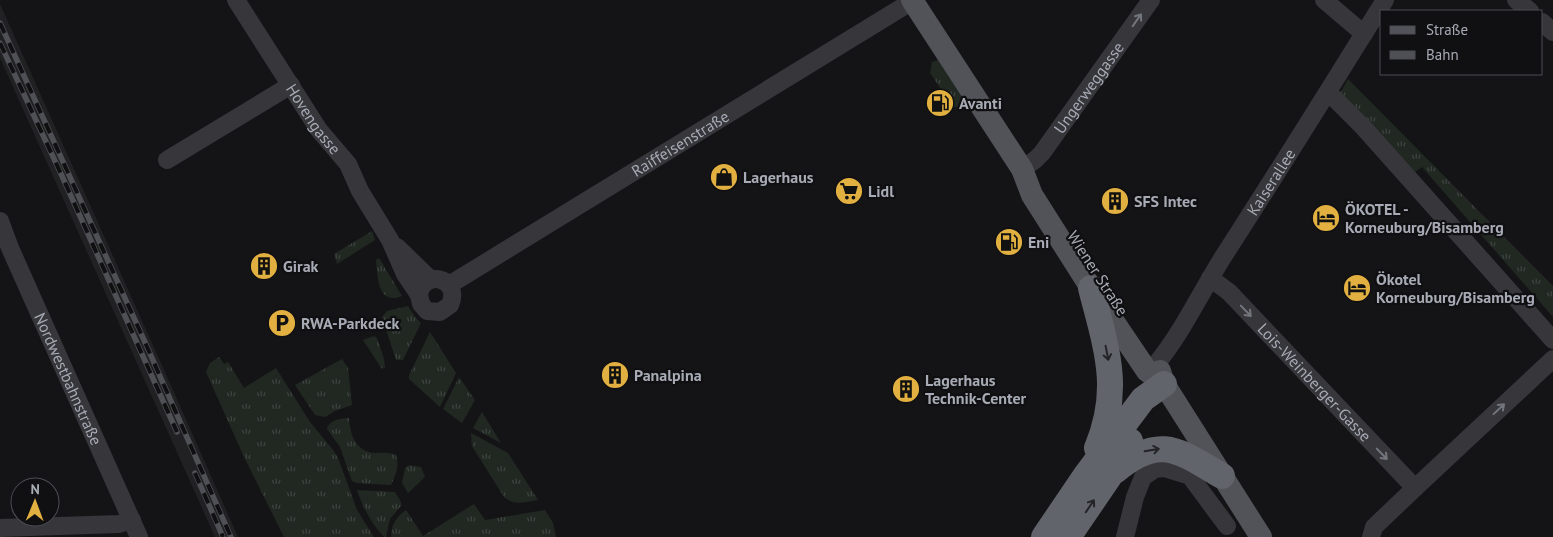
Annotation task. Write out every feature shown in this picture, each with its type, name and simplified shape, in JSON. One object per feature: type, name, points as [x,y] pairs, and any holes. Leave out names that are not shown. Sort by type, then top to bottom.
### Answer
[{"type":"highway","points":[[1068,537],[1099,475],[1102,438],[1111,397],[1108,354],[1091,288]]},
{"type":"highway","points":[[1044,537],[1099,475],[1121,455],[1149,412],[1162,367]]},
{"type":"highway","points":[[1099,475],[1143,452],[1165,448],[1185,454],[1222,476]]},
{"type":"main road","name":"Wiener Straße","points":[[913,1],[1022,169],[1032,195],[1147,371],[1162,367]]},
{"type":"main road","name":"Wiener Straße","points":[[1022,169],[1043,189],[1162,367],[1222,476],[1260,537]]},
{"type":"street","name":"Hovengasse","points":[[236,0],[319,130],[348,164],[360,191],[390,240],[405,274],[424,308],[433,313],[447,309],[452,302],[453,295],[449,285]]},
{"type":"street","name":"Ungerweggasse","points":[[1022,169],[1042,153],[1151,0]]},
{"type":"street","points":[[1324,0],[1364,34]]},
{"type":"street","name":"Kaiserallee","points":[[1162,367],[1210,278],[1385,0]]},
{"type":"street","points":[[1516,0],[1529,10]]},
{"type":"street","name":"Raiffeisenstraße","points":[[449,285],[500,256],[614,183],[913,1]]},
{"type":"street","points":[[1543,23],[1553,32]]},
{"type":"street","points":[[167,160],[291,85]]},
{"type":"street","points":[[1328,92],[1364,128],[1553,340]]},
{"type":"street","name":"Nordwestbahnstraße","points":[[0,221],[10,248],[139,537]]},
{"type":"street","name":"Hovengasse","points":[[390,240],[410,262],[431,280]]},
{"type":"street","name":"Lois-Weinberger-Gasse","points":[[1210,278],[1229,292],[1415,488]]},
{"type":"street","points":[[419,296],[422,285],[431,280],[440,279],[449,285]]},
{"type":"street","points":[[1371,537],[1374,528],[1553,359]]},
{"type":"street","points":[[1125,537],[1135,497],[1143,477],[1154,469],[1164,468],[1190,476],[1227,526]]},
{"type":"street","points":[[0,528],[119,524],[132,520]]},
{"type":"shaded area","points":[[0,4],[238,537],[215,537],[0,58]]},
{"type":"green space","points":[[938,60],[967,104],[964,108],[953,107],[930,73],[932,62]]},
{"type":"green space","points":[[1348,79],[1553,286],[1553,317],[1422,167],[1415,172],[1339,95]]},
{"type":"green space","points":[[372,231],[375,240],[337,264],[334,254]]},
{"type":"green space","points":[[379,258],[402,296],[394,298],[388,297],[383,293],[377,274],[376,260]]},
{"type":"green space","points":[[408,306],[421,323],[403,360],[396,360],[382,317],[387,311]]},
{"type":"green space","points":[[430,332],[456,373],[440,407],[409,379],[409,375]]},
{"type":"green space","points":[[374,336],[377,338],[384,359],[385,367],[382,369],[363,340]]},
{"type":"green space","points":[[219,357],[224,364],[228,362],[244,388],[276,368],[310,422],[338,458],[357,510],[374,537],[284,537],[244,457],[206,372],[210,363]]},
{"type":"green space","points":[[342,359],[348,368],[352,405],[325,417],[315,415],[295,385]]},
{"type":"green space","points":[[459,377],[475,400],[462,423],[443,409]]},
{"type":"green space","points":[[482,412],[501,443],[473,428]]},
{"type":"green space","points":[[349,418],[355,442],[363,450],[396,455],[397,467],[391,485],[352,481],[340,447],[327,429],[333,421]]},
{"type":"green space","points":[[471,433],[508,453],[538,500],[512,502],[504,497],[472,446]]},
{"type":"green space","points":[[409,465],[421,467],[425,477],[408,493],[402,483],[405,468]]},
{"type":"green space","points":[[357,490],[395,492],[401,502],[401,506],[390,519],[386,537],[379,532],[371,521]]},
{"type":"green space","points":[[474,504],[485,520],[545,510],[553,523],[556,537],[391,537],[395,522],[399,515],[406,510],[423,536]]},
{"type":"railway","points":[[0,23],[231,537]]},
{"type":"railway","points":[[0,43],[177,432]]},
{"type":"railway","points":[[195,473],[223,537]]},
{"type":"place","name":"Avanti","points":[[940,103]]},
{"type":"place","name":"Lagerhaus","points":[[724,177]]},
{"type":"place","name":"Lidl","points":[[849,191]]},
{"type":"place","name":"SFS Intec","points":[[1115,201]]},
{"type":"place","name":"ÖKOTEL - Korneuburg/Bisamberg","points":[[1326,218]]},
{"type":"place","name":"Eni","points":[[1009,242]]},
{"type":"place","name":"Girak","points":[[264,266]]},
{"type":"place","name":"Ökotel Korneuburg/Bisamberg","points":[[1357,288]]},
{"type":"place","name":"RWA-Parkdeck","points":[[282,323]]},
{"type":"place","name":"Panalpina","points":[[615,375]]},
{"type":"place","name":"Lagerhaus Technik-Center","points":[[906,389]]}]
